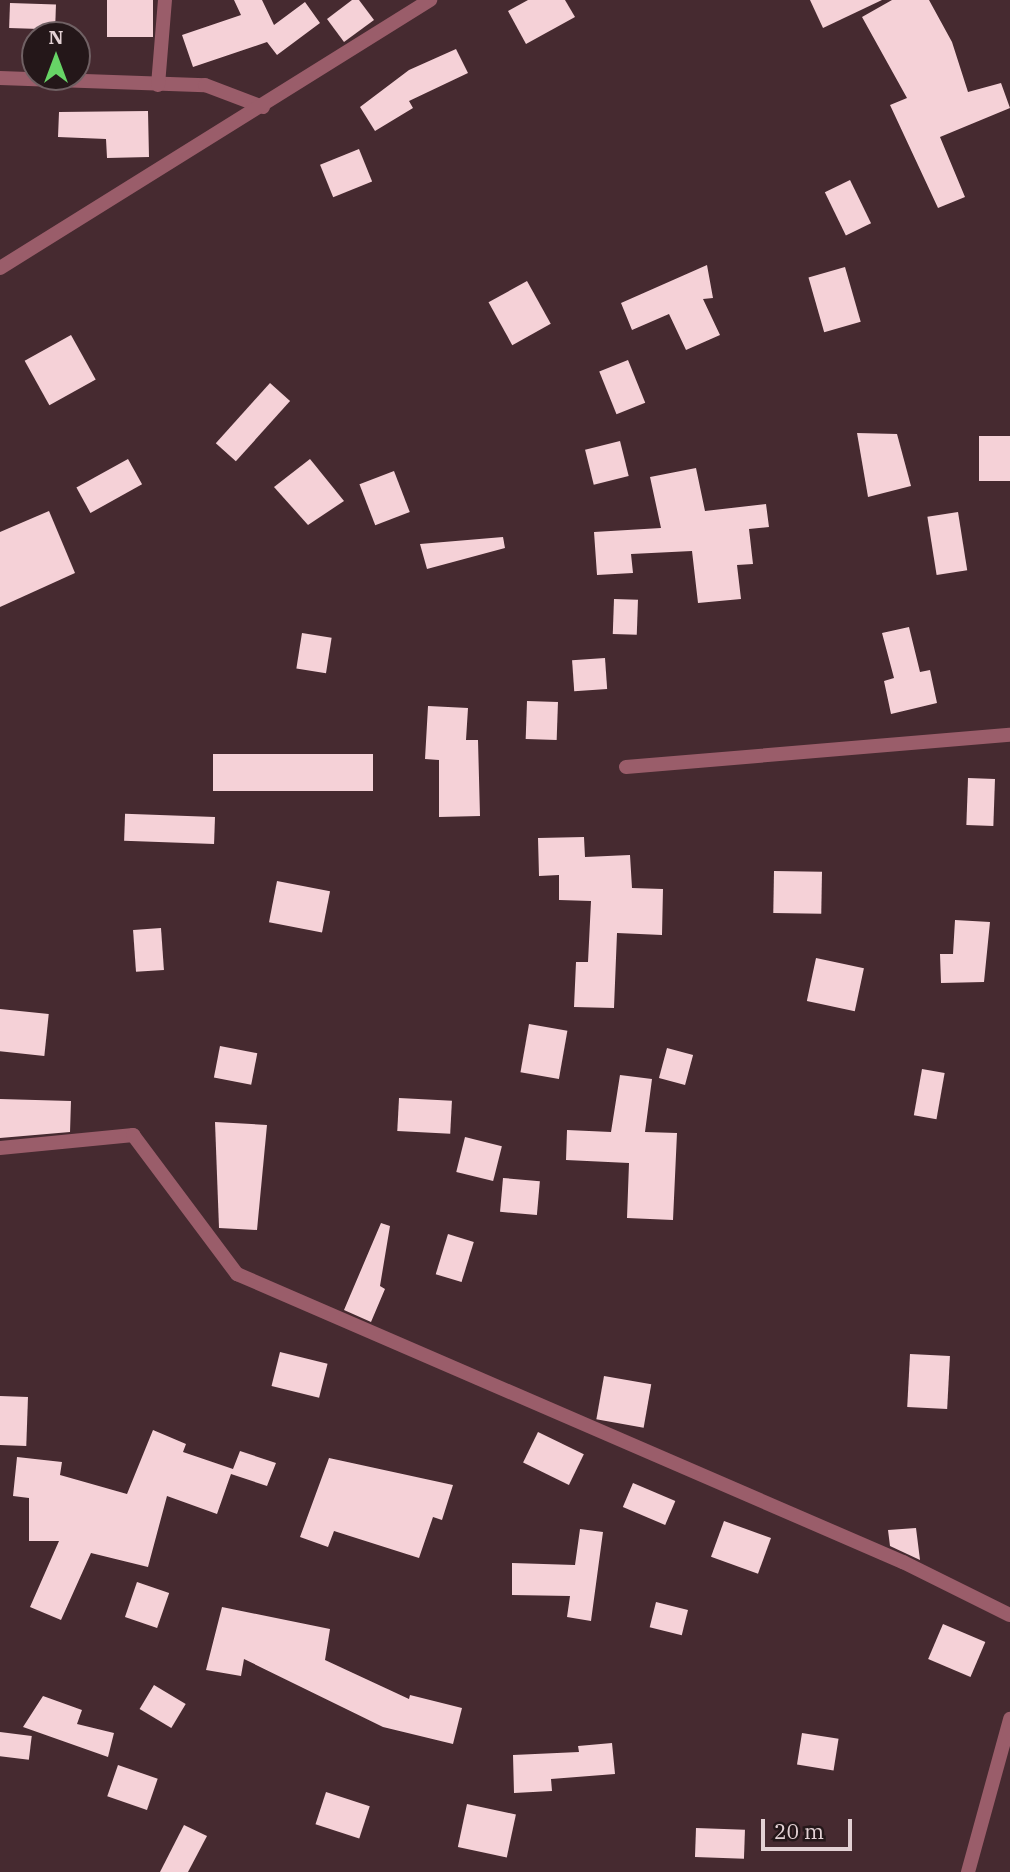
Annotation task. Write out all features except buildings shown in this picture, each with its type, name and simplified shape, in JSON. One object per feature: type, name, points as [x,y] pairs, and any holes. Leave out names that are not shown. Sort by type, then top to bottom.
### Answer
[{"type":"street","points":[[158,85],[165,0]]},
{"type":"street","points":[[0,268],[263,107],[430,0]]},
{"type":"street","points":[[0,78],[223,89],[263,107]]},
{"type":"street","points":[[626,767],[1010,735]]},
{"type":"street","points":[[0,1148],[132,1135],[237,1274],[903,1562],[1010,1615]]},
{"type":"street","points":[[968,1872],[1010,1720]]}]
